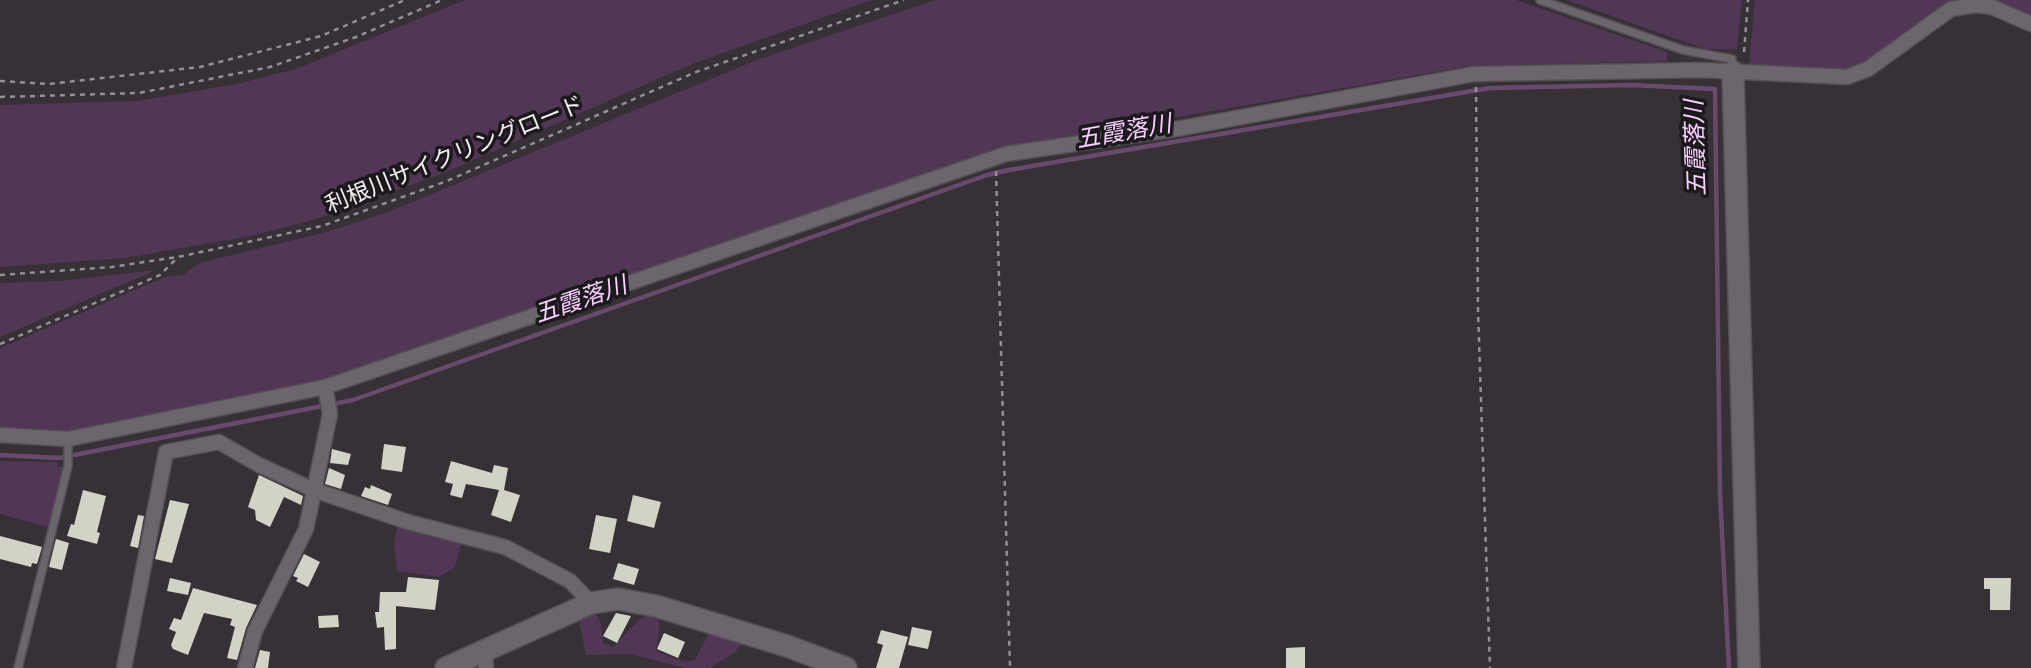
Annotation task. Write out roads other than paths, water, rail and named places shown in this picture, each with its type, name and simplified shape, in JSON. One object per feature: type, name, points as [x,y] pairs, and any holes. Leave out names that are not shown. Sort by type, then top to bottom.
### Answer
[{"type":"street","points":[[0,435],[68,443],[326,391],[1006,155],[1182,128],[1474,74],[1733,72],[1856,75],[1940,14],[1963,6],[1992,7],[2031,24]]},
{"type":"street","points":[[1733,72],[1749,668]]},
{"type":"street","points":[[246,668],[255,631],[306,529],[330,414],[326,391]]},
{"type":"street","points":[[124,668],[166,452],[219,442],[258,465],[314,490],[408,522],[505,547],[570,582],[591,603]]},
{"type":"street","points":[[446,668],[486,659],[591,603],[618,599],[656,606],[787,646],[846,668]]},
{"type":"lane","points":[[1540,0],[1683,50],[1732,59],[1733,72]]},
{"type":"lane","points":[[18,668],[68,466],[68,443]]},
{"type":"waterway","name":"五霞落川","points":[[0,455],[59,458],[353,400],[987,175],[1009,170],[1490,88],[1631,85],[1715,89],[1720,494],[1729,668]]}]
